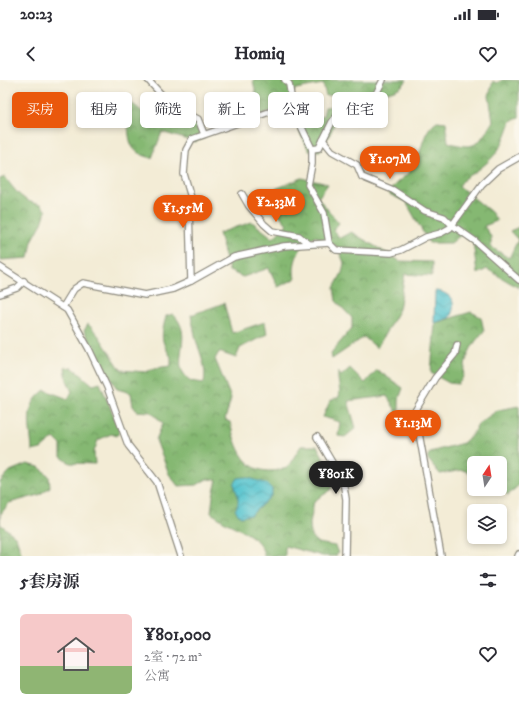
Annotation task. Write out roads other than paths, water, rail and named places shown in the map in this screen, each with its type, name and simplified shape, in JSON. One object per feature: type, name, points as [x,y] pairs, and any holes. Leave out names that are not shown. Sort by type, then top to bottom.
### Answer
[{"type":"street","points":[[148,80],[172,106],[198,119],[204,134]]},
{"type":"street","points":[[285,80],[289,84],[290,92]]},
{"type":"street","points":[[312,149],[320,148],[332,122],[347,103],[376,94],[383,80]]},
{"type":"street","points":[[191,281],[190,206],[192,201],[184,174],[186,150],[192,139],[268,111]]},
{"type":"street","points":[[302,128],[312,149],[312,164],[308,185],[324,213],[330,243],[336,250],[391,253],[401,250],[426,237],[441,233],[451,226],[482,184],[498,169],[519,157]]},
{"type":"street","points":[[323,140],[332,151],[357,165],[362,177],[393,190],[425,211],[444,217],[451,226],[475,241],[519,280]]},
{"type":"street","points":[[242,194],[249,206],[272,231],[299,236],[309,244]]},
{"type":"street","points":[[63,307],[74,289],[82,283],[145,295],[173,289],[191,281],[234,257],[284,246],[330,243]]},
{"type":"street","points":[[0,267],[63,307],[89,349],[104,381],[128,445],[157,482],[181,556]]},
{"type":"street","points":[[0,294],[17,288],[24,281]]},
{"type":"street","points":[[441,556],[415,411],[435,378],[455,354],[457,344]]},
{"type":"street","points":[[317,437],[343,481],[346,500],[344,556]]},
{"type":"water","points":[[435,291],[449,296],[452,300],[453,308],[449,318],[434,323]]},
{"type":"water","points":[[245,477],[266,483],[272,489],[272,495],[251,515],[240,517],[235,510],[238,500],[234,484],[238,478]]}]
